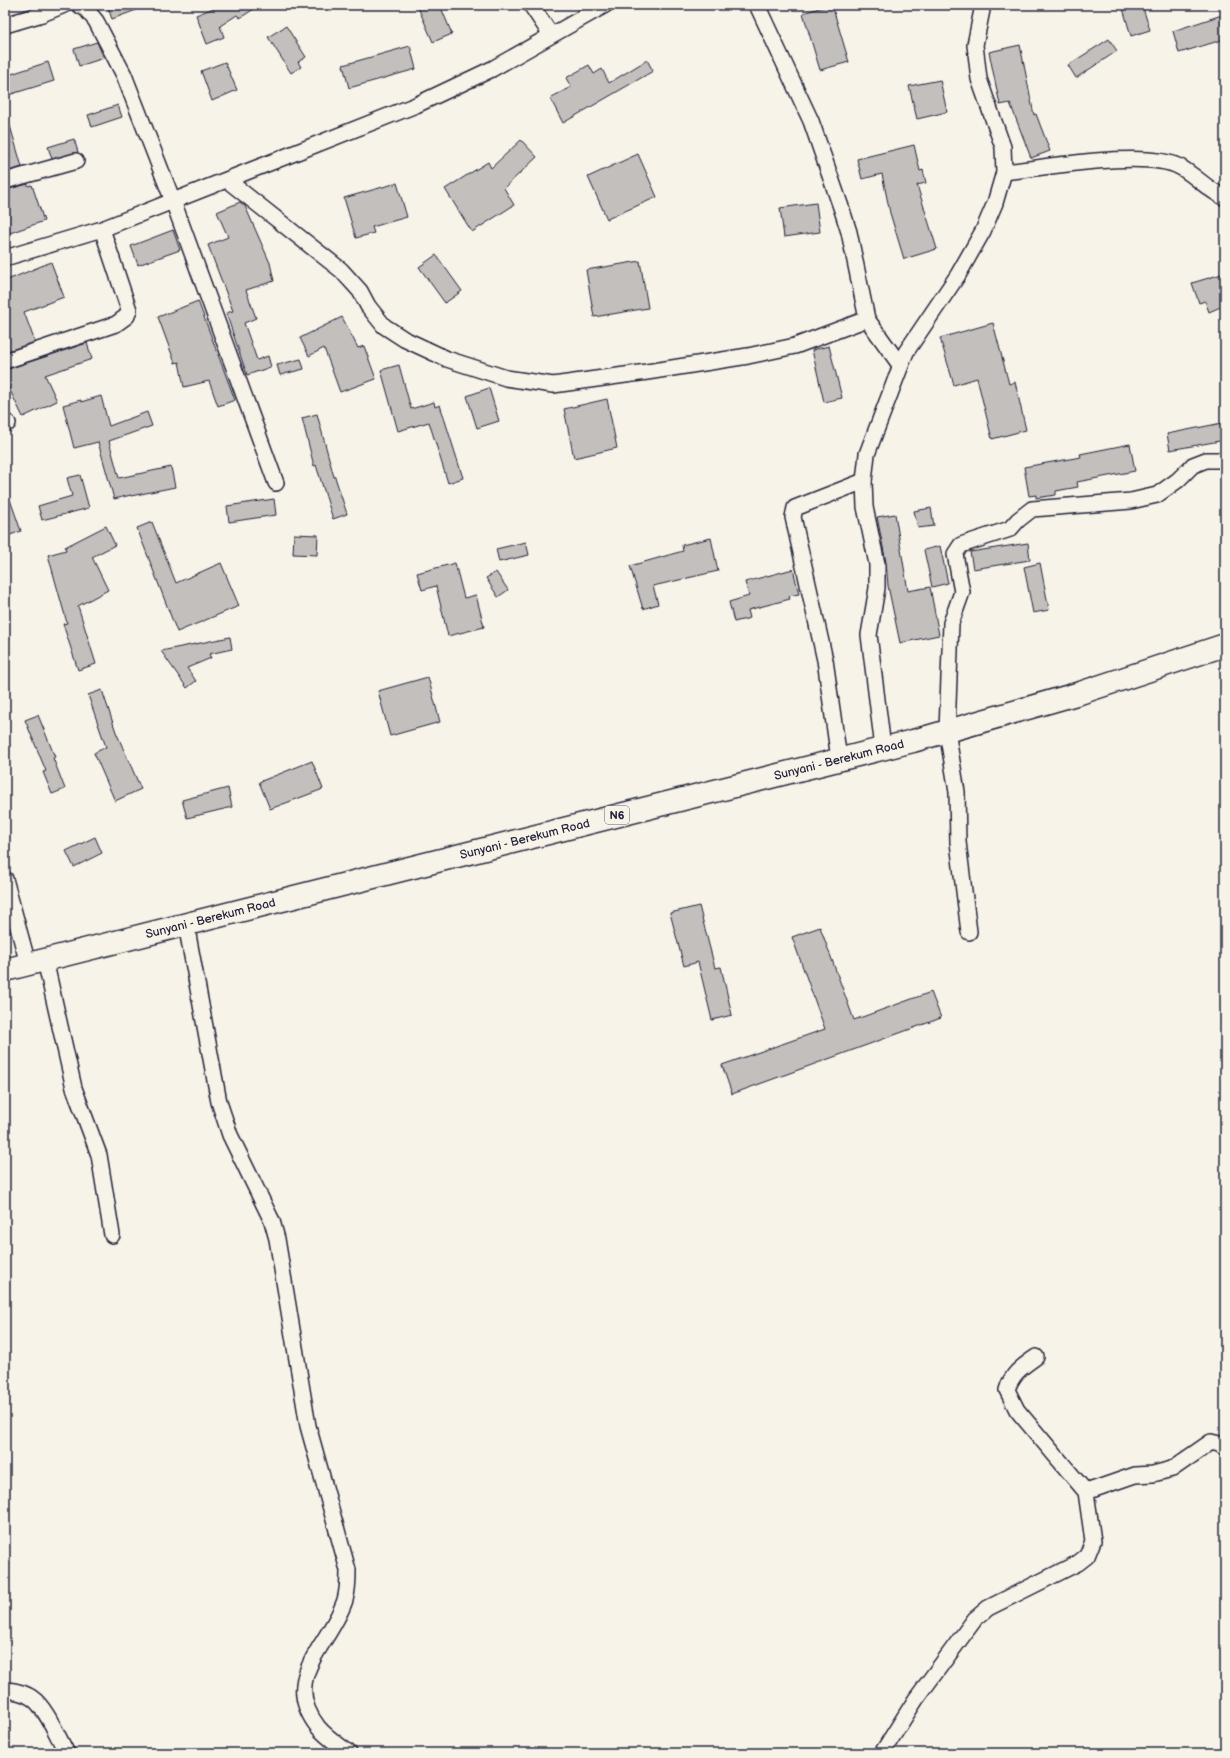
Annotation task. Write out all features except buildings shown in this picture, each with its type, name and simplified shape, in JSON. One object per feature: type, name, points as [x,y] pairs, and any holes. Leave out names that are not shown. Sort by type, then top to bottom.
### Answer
[{"type":"main road","name":"Sunyani - Berekum Road","points":[[5,970],[947,731],[1080,694],[1225,644]]},
{"type":"street","points":[[5,25],[42,14],[64,5]]},
{"type":"street","points":[[531,5],[551,35]]},
{"type":"street","points":[[5,258],[102,229],[449,91],[492,69],[606,5]]},
{"type":"street","points":[[757,5],[811,121],[842,210],[849,232],[866,319],[900,365]]},
{"type":"street","points":[[883,748],[869,636],[878,588],[877,564],[865,507],[864,481],[867,454],[906,352],[958,275],[983,231],[995,202],[1004,172],[1003,147],[979,79],[975,45],[983,5]]},
{"type":"street","points":[[86,6],[124,75],[173,201],[276,483]]},
{"type":"street","points":[[1004,172],[1120,160],[1160,161],[1180,167],[1212,192],[1225,198]]},
{"type":"street","points":[[5,181],[76,161]]},
{"type":"street","points":[[227,180],[341,270],[360,291],[368,306],[384,326],[404,339],[447,359],[506,378],[559,384],[748,356],[795,346],[866,319]]},
{"type":"street","points":[[5,361],[116,324],[127,316],[129,310],[102,229]]},
{"type":"street","points":[[969,932],[958,842],[957,792],[947,731],[951,623],[962,592],[955,554],[961,545],[1010,529],[1018,520],[1032,509],[1131,501],[1157,495],[1178,480],[1193,465],[1206,460],[1225,460]]},
{"type":"street","points":[[839,759],[825,660],[793,517],[795,508],[864,481]]},
{"type":"street","points":[[5,880],[36,962],[74,1088],[99,1155],[112,1235]]},
{"type":"street","points":[[186,924],[219,1102],[230,1135],[272,1222],[277,1240],[308,1426],[348,1570],[348,1585],[345,1600],[337,1618],[306,1670],[303,1686],[304,1701],[309,1714],[319,1728],[348,1753]]},
{"type":"street","points":[[882,1753],[916,1699],[975,1620],[988,1608],[1078,1563],[1087,1556],[1093,1541],[1086,1492],[1017,1410],[1007,1390],[1010,1379],[1017,1370],[1036,1357]]},
{"type":"street","points":[[1086,1492],[1135,1475],[1153,1474],[1172,1468],[1211,1442],[1219,1444],[1225,1448]]},
{"type":"street","points":[[5,1690],[20,1692],[32,1698],[40,1705],[67,1753]]}]
